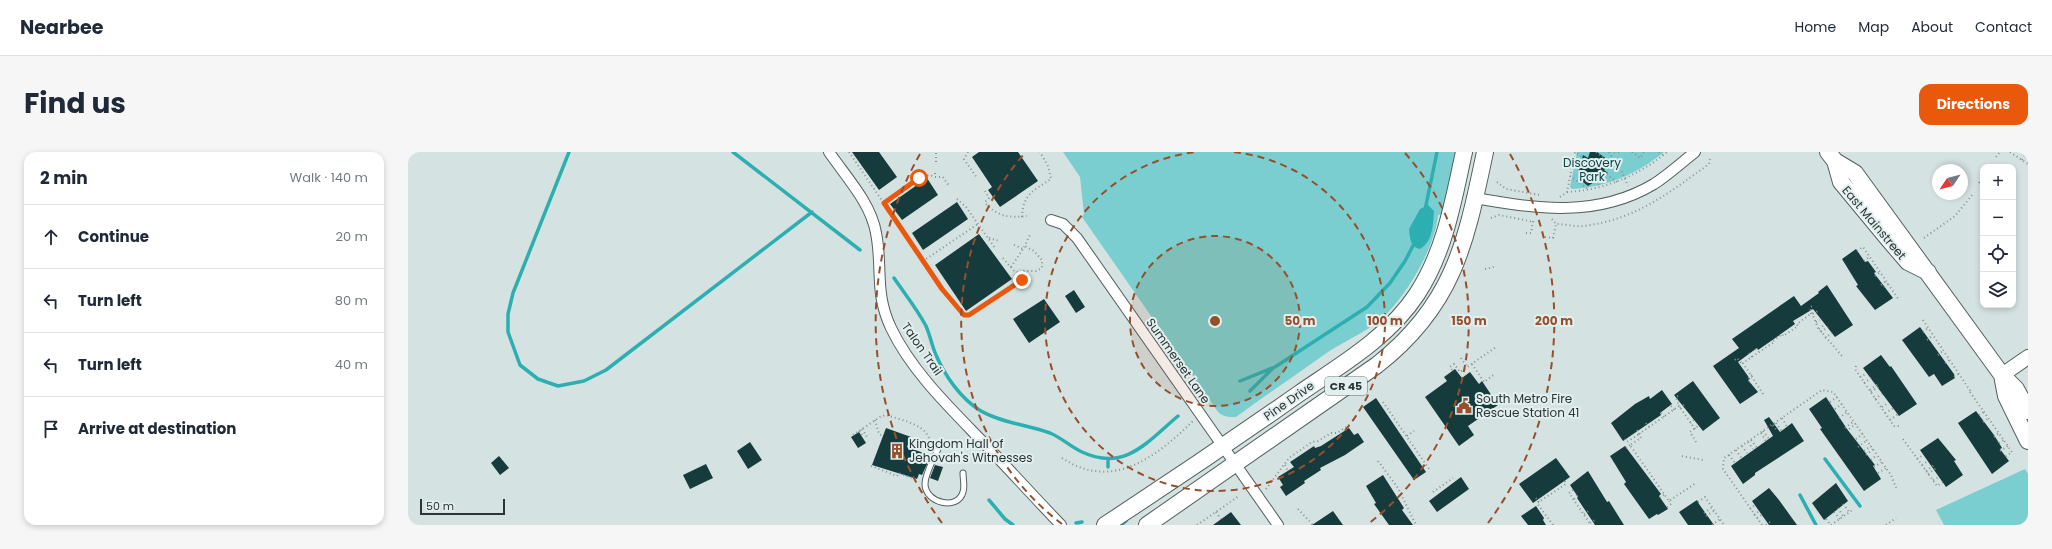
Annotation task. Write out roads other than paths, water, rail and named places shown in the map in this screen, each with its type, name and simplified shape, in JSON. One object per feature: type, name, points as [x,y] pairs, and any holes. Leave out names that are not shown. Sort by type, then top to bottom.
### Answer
[{"type":"main road","name":"Pine Drive","points":[[1105,525],[1222,447],[1356,354],[1387,329],[1407,308],[1428,275],[1442,245],[1448,225],[1464,152]]},
{"type":"main road","name":"Pine Drive","points":[[1147,525],[1377,365],[1419,326],[1439,298],[1452,274],[1466,237],[1485,152]]},
{"type":"main road","name":"East Mainstreet","points":[[1832,157],[1855,173],[2002,375],[2016,390],[2028,411]]},
{"type":"main road","points":[[2002,375],[2028,357]]},
{"type":"main road","name":"East Mainstreet","points":[[2002,375],[2006,396],[2028,441]]},
{"type":"street","name":"Talon Trail","points":[[829,152],[863,200],[874,222],[878,245],[878,284],[881,299],[885,315],[900,343],[922,374],[959,418],[1061,525]]},
{"type":"street","points":[[1475,198],[1551,209],[1577,209],[1602,205],[1625,198],[1654,184],[1695,152]]},
{"type":"street","name":"Summerset Lane","points":[[1051,220],[1063,224],[1073,234],[1278,525]]},
{"type":"lane","points":[[938,449],[925,482],[927,493],[931,497],[942,503],[948,503],[958,499],[964,490],[963,473]]},
{"type":"waterway","points":[[569,152],[513,293],[508,314],[508,332],[520,365],[538,379],[558,386],[584,381],[606,370],[812,212]]},
{"type":"waterway","points":[[733,152],[860,250]]},
{"type":"waterway","points":[[1425,210],[1437,152]]},
{"type":"waterway","points":[[1240,381],[1275,367],[1367,307],[1390,283],[1405,261],[1415,242]]},
{"type":"waterway","points":[[894,278],[926,326],[936,355],[949,379],[960,394],[974,406],[989,415],[1050,433],[1082,452],[1097,457],[1111,458],[1123,456],[1134,451],[1145,444],[1178,416]]},
{"type":"waterway","points":[[1250,391],[1273,368]]},
{"type":"waterway","points":[[1825,459],[1860,506]]},
{"type":"waterway","points":[[1108,460],[1108,467]]},
{"type":"waterway","points":[[1800,495],[1816,525]]},
{"type":"waterway","points":[[989,500],[1005,519],[1013,525]]},
{"type":"waterway","points":[[1121,525],[1126,521]]},
{"type":"waterway","points":[[1076,523],[1082,522]]},
{"type":"place","name":"South Metro Fire Rescue Station 41","points":[[1464,406]]},
{"type":"place","name":"Kingdom Hall of Jehovah's Witnesses","points":[[897,451]]},
{"type":"park label","name":"Discovery Park","points":[[1592,170]]}]
